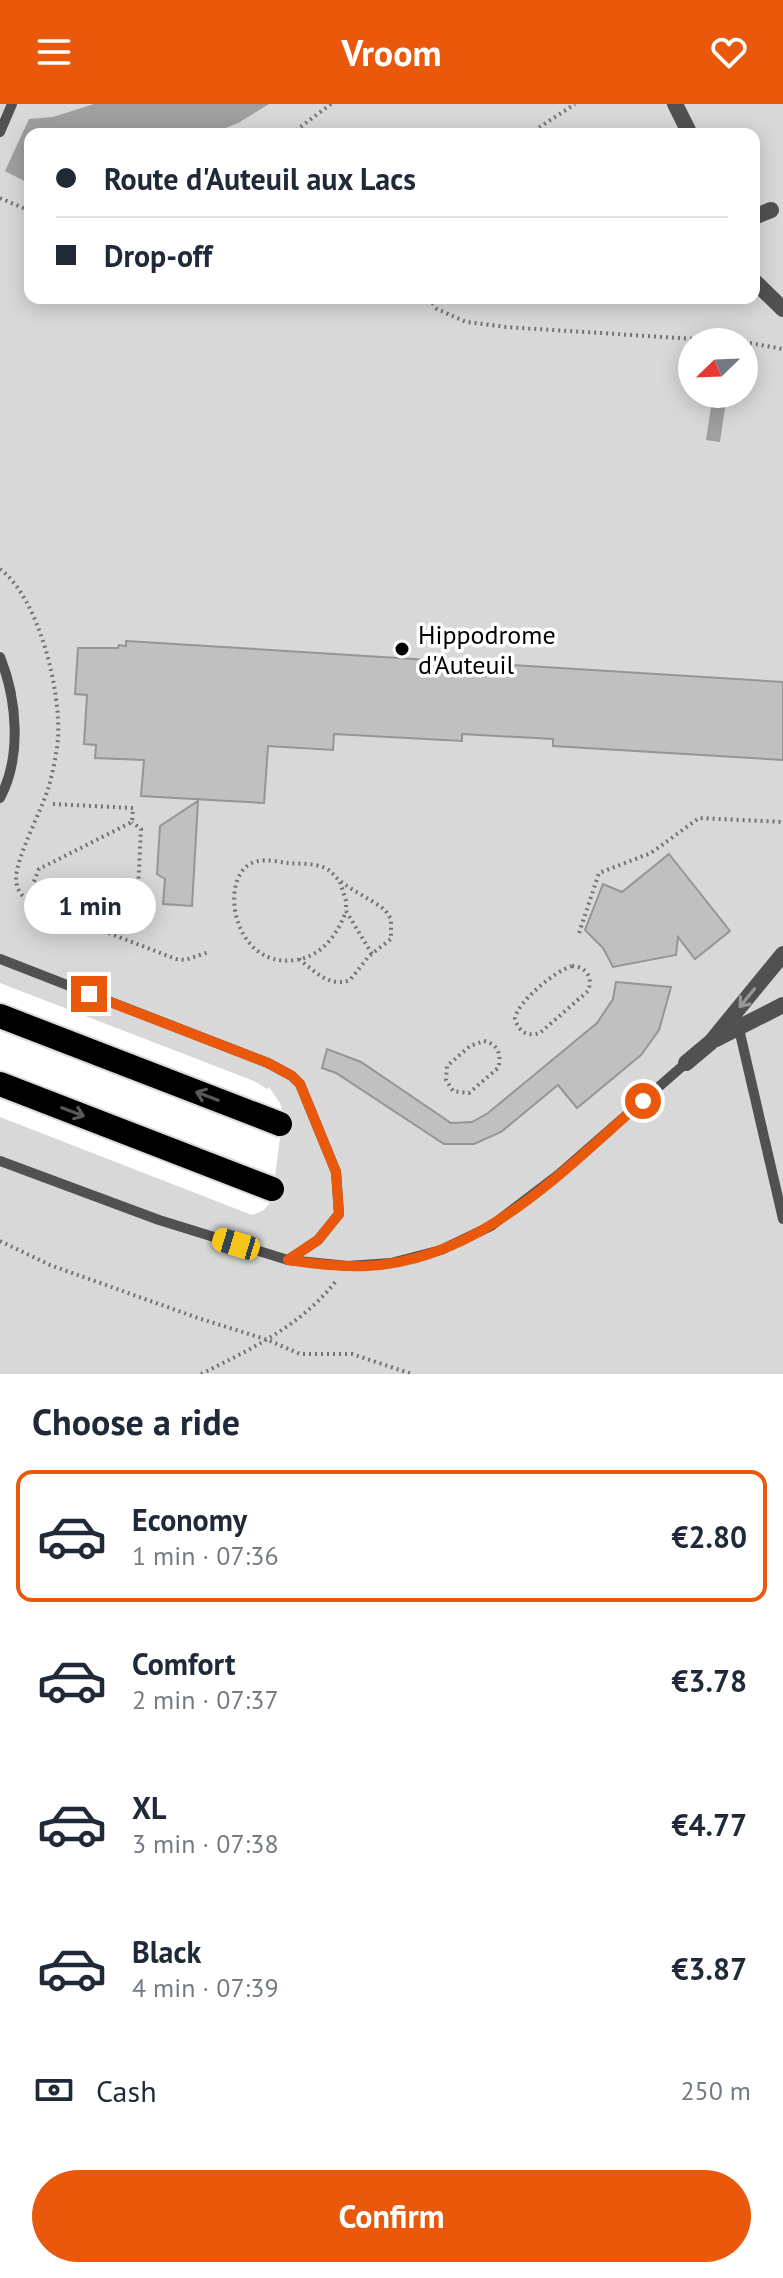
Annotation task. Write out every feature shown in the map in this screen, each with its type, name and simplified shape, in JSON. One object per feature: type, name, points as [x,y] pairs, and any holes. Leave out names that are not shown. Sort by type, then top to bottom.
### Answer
[{"type":"highway","points":[[0,1016],[280,1124]]},
{"type":"highway","points":[[0,1084],[272,1189]]},
{"type":"street","points":[[675,104],[687,128]]},
{"type":"street","points":[[760,215],[771,210]]},
{"type":"street","points":[[760,287],[783,309]]},
{"type":"street","points":[[686,1063],[711,1042],[783,954]]},
{"type":"street","points":[[711,1042],[783,1005]]},
{"type":"lane","points":[[0,132],[12,104]]},
{"type":"lane","points":[[0,657],[9,689],[14,737],[10,772],[0,798]]},
{"type":"lane","points":[[0,959],[268,1063],[296,1079],[336,1172],[339,1214],[318,1240],[288,1260]]},
{"type":"lane","points":[[739,1029],[783,1219]]},
{"type":"lane","points":[[0,1161],[159,1220],[288,1260],[348,1266],[391,1263],[453,1245],[491,1226],[558,1175],[686,1063]]},
{"type":"path","points":[[299,128],[331,104]]},
{"type":"path","points":[[538,128],[575,104]]},
{"type":"path","points":[[0,198],[24,208]]},
{"type":"path","points":[[433,304],[437,309],[466,322],[678,338]]},
{"type":"path","points":[[758,345],[783,349]]},
{"type":"path","points":[[0,569],[27,602],[56,693],[58,738],[49,785],[17,871],[17,886],[21,895],[36,905],[176,959],[185,960],[209,952]]},
{"type":"path","points":[[53,804],[133,808],[132,822]]},
{"type":"path","points":[[579,933],[595,877],[599,873],[651,853],[692,821],[709,817],[783,822]]},
{"type":"path","points":[[132,822],[141,829],[136,929],[38,889],[33,884],[39,869],[132,822]]},
{"type":"path","points":[[346,911],[339,928],[314,953],[299,959],[276,960],[262,955],[248,943],[240,930],[235,913],[235,886],[245,868],[260,860],[321,866],[333,872],[339,880],[344,891],[346,911],[372,954]]},
{"type":"path","points":[[299,959],[321,977],[343,982],[350,980],[372,954],[391,939],[391,919],[374,901],[339,880]]},
{"type":"path","points":[[572,966],[582,968],[590,979],[588,991],[543,1031],[531,1035],[517,1025],[515,1015],[518,1007],[561,970],[572,966]]},
{"type":"path","points":[[477,1042],[494,1045],[500,1056],[496,1071],[466,1094],[459,1094],[449,1087],[445,1077],[449,1064],[477,1042]]},
{"type":"path","points":[[0,1241],[50,1265],[268,1340],[300,1354],[352,1354],[412,1374]]},
{"type":"path","points":[[201,1374],[268,1340],[312,1308],[348,1266]]},
{"type":"shaded area","name":"Hippodrome d'Auteuil","points":[[0,104],[783,104],[783,1374],[0,1374],[0,1117],[252,1215],[264,1210],[272,1200],[283,1114],[280,1103],[269,1087],[267,1089],[254,1081],[0,983]]},
{"type":"shaded area","points":[[94,104],[269,104],[226,128],[25,128],[29,119],[53,117]]},
{"type":"shaded area","points":[[24,130],[24,181],[5,171]]},
{"type":"shaded area","points":[[711,408],[725,408],[720,442],[706,440]]},
{"type":"building","points":[[126,641],[783,682],[783,760],[553,746],[553,739],[462,734],[462,741],[334,734],[333,750],[268,746],[264,803],[141,796],[144,760],[95,758],[96,745],[84,744],[87,695],[75,694],[78,648],[118,648],[119,645],[126,646]]},
{"type":"building","points":[[198,801],[192,906],[163,904],[165,879],[157,874],[160,826]]},
{"type":"building","points":[[669,854],[730,931],[695,959],[678,937],[676,955],[613,967],[603,948],[585,930],[603,884],[622,892]]},
{"type":"building","points":[[616,982],[671,987],[659,1030],[641,1055],[577,1108],[558,1085],[501,1132],[474,1144],[444,1144],[336,1073],[322,1068],[327,1049],[361,1062],[451,1123],[472,1122],[488,1113],[597,1023],[613,999]]},
{"type":"tunnel","points":[[280,1124],[403,1169],[527,1208],[654,1238],[783,1255]]},
{"type":"tunnel","points":[[272,1189],[459,1255],[587,1290],[717,1314],[783,1321]]},
{"type":"place","name":"Hippodrome d'Auteuil","points":[[402,649]]},
{"type":"route","points":[[89,994],[268,1063],[300,1084],[336,1172],[339,1214],[318,1240],[288,1260],[321,1265],[369,1266],[416,1258],[465,1240],[521,1204],[643,1101]]}]
